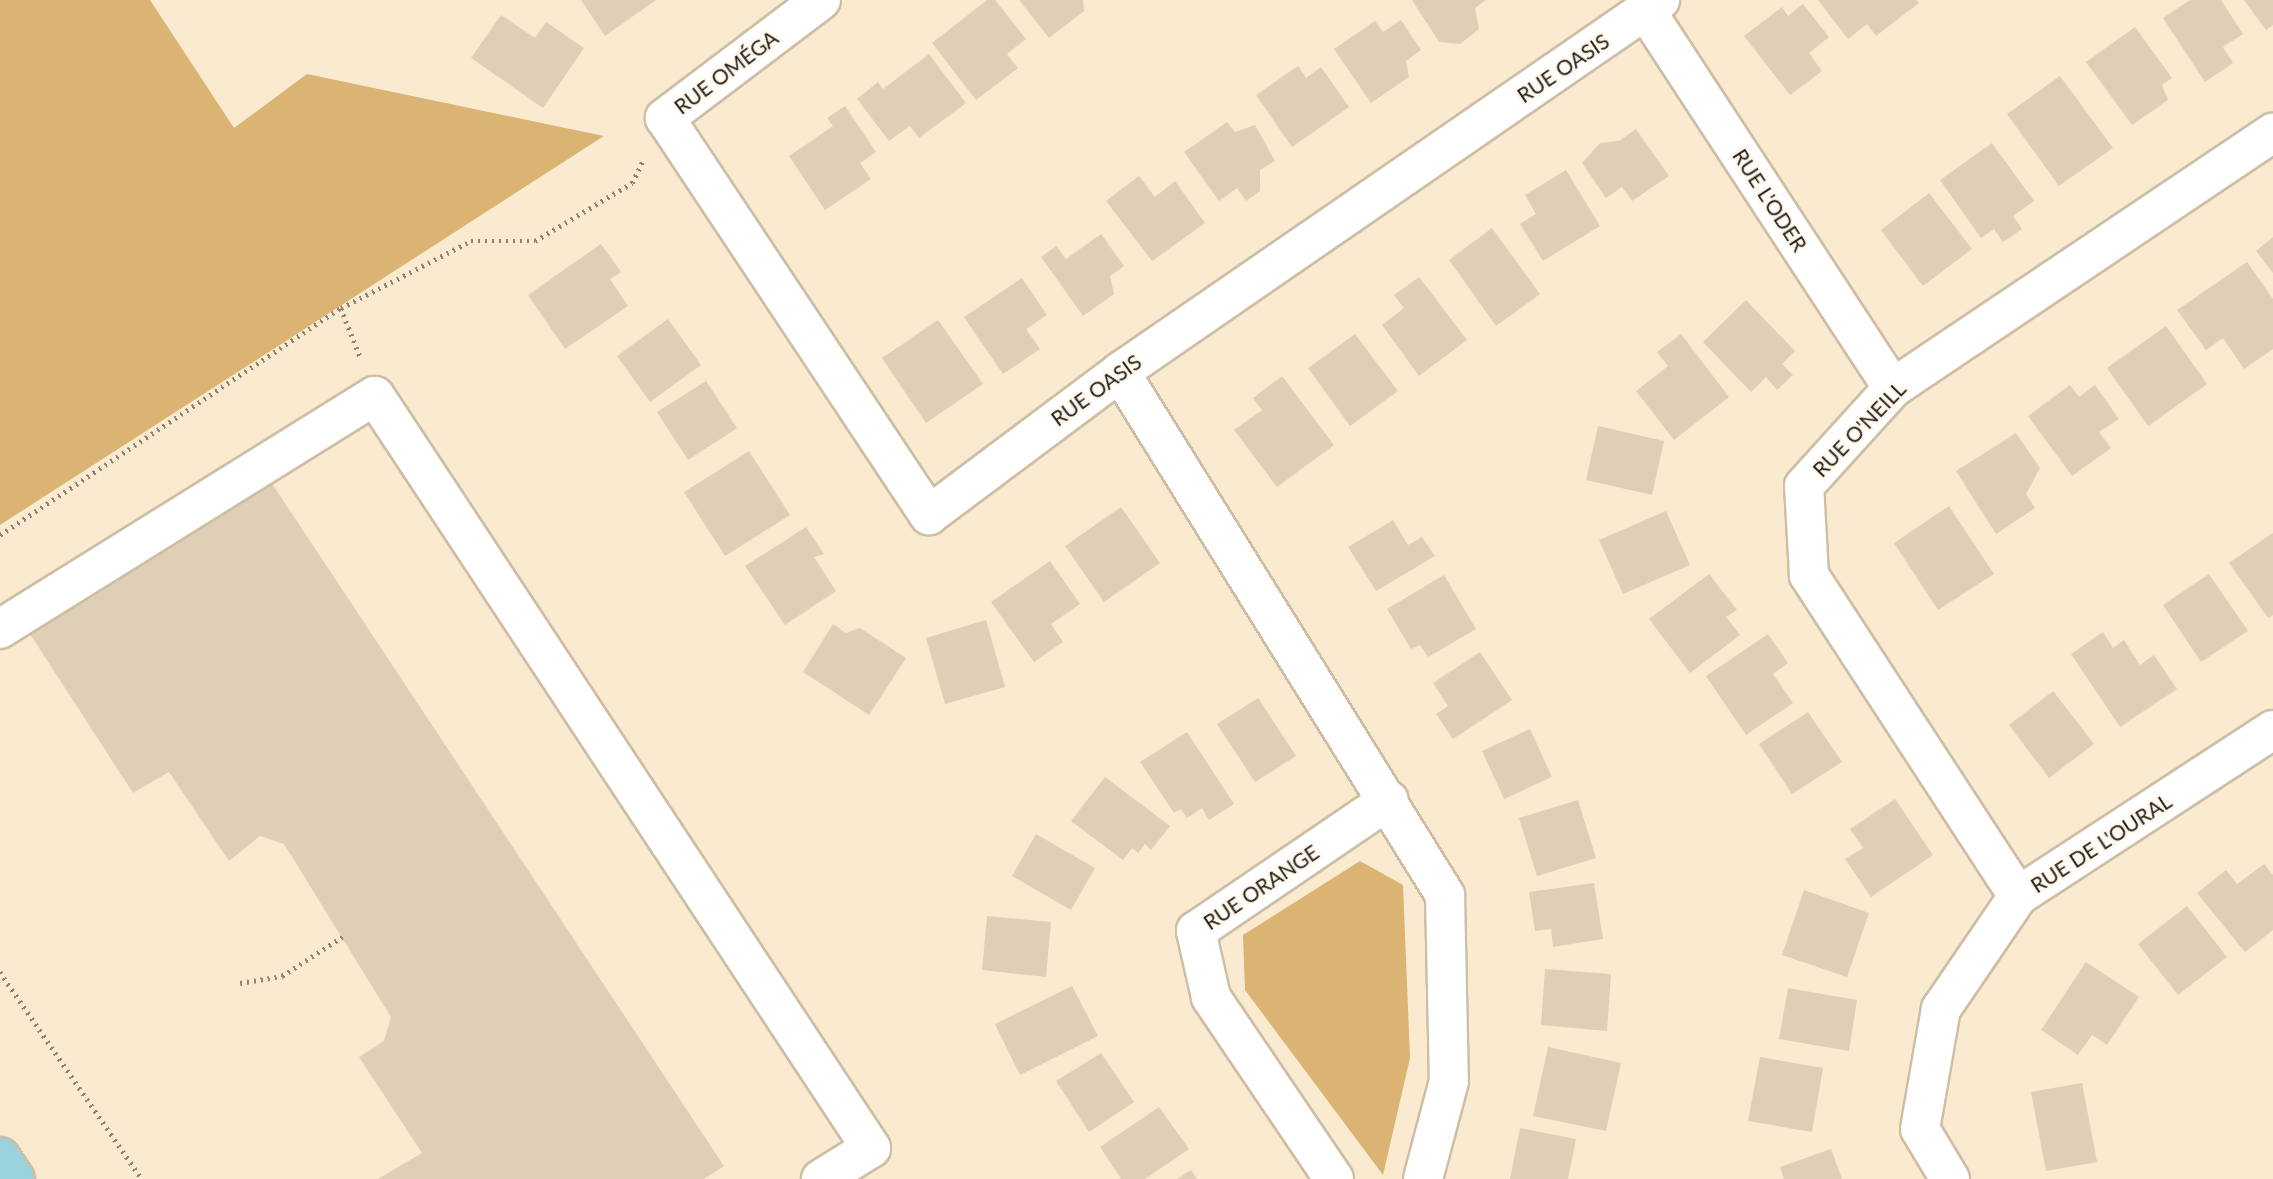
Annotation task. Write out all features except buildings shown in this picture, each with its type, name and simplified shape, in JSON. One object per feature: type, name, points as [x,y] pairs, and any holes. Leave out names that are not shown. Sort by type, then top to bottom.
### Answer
[{"type":"main road","points":[[0,1157],[15,1179]]},
{"type":"street","name":"RUE OMÉGA","points":[[665,118],[821,0]]},
{"type":"street","name":"RUE OASIS","points":[[665,118],[929,515],[1120,372],[1653,5]]},
{"type":"street","name":"RUE L'ODER","points":[[1653,5],[1893,388]]},
{"type":"street","name":"RUE O'NEILL","points":[[2018,897],[1809,575],[1804,486],[1893,388],[2273,133]]},
{"type":"street","points":[[1120,372],[1389,800],[1445,895],[1448,1082],[1423,1179]]},
{"type":"street","points":[[0,629],[375,396],[871,1148],[821,1179]]},
{"type":"street","name":"RUE DE L'OURAL","points":[[1950,1179],[1920,1129],[1941,1009],[2018,897],[2268,745]]},
{"type":"street","name":"RUE ORANGE","points":[[1334,1179],[1211,997],[1196,931],[1389,800]]},
{"type":"path","points":[[0,535],[341,308],[471,241],[535,241],[632,183],[665,118]]},
{"type":"path","points":[[341,308],[375,396]]},
{"type":"path","points":[[240,983],[282,976],[342,937]]},
{"type":"path","points":[[0,972],[142,1179]]},
{"type":"shaded area","points":[[0,0],[150,0],[234,128],[307,74],[604,136],[0,525]]},
{"type":"shaded area","points":[[1360,861],[1403,885],[1410,1058],[1383,1175],[1245,990],[1243,935]]}]
